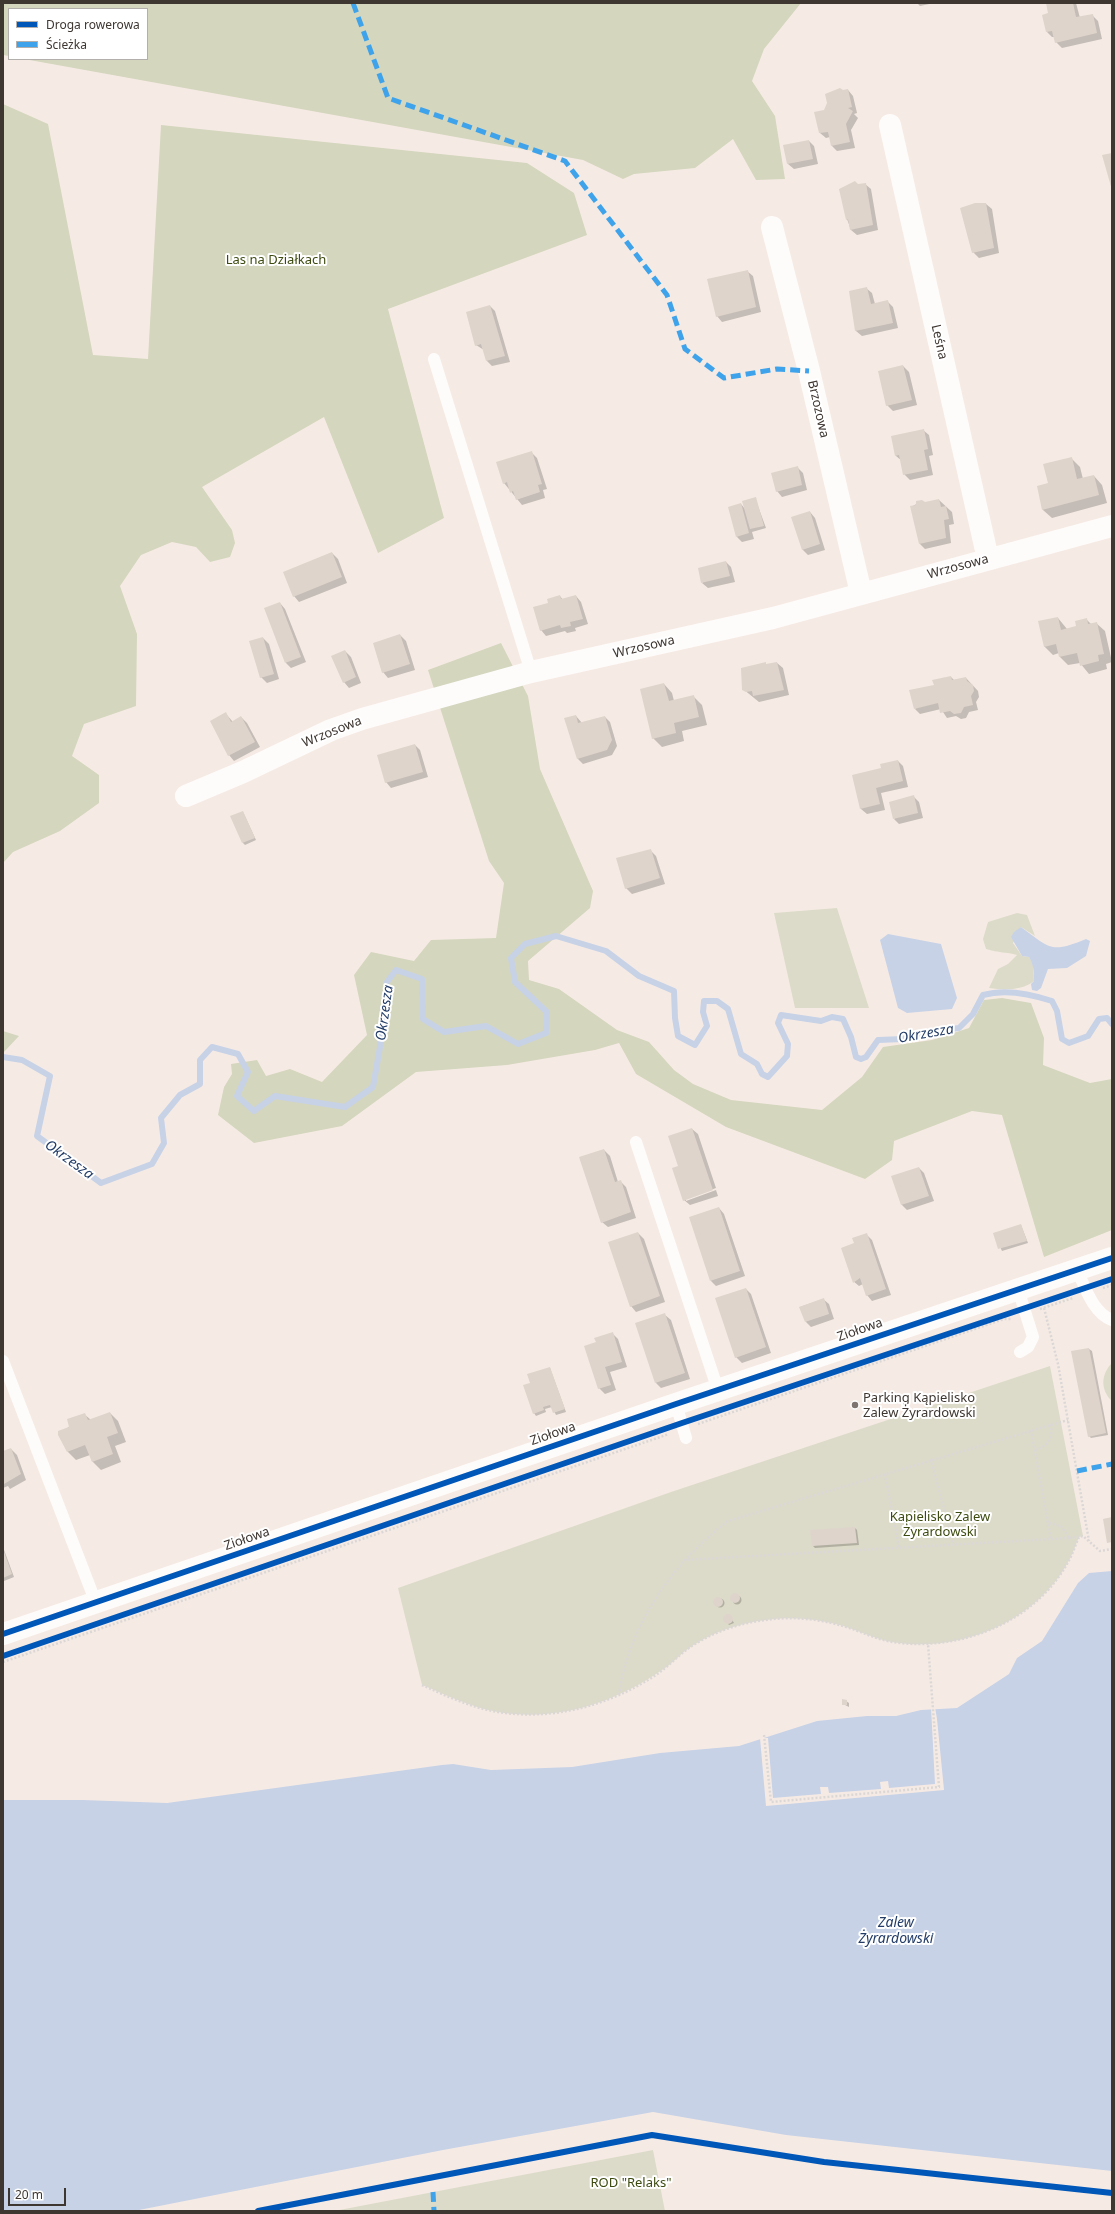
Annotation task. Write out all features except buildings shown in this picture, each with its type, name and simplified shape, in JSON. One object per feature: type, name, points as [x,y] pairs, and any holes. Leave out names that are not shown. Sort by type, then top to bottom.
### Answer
[{"type":"street","name":"Leśna","points":[[890,125],[988,559]]},
{"type":"street","name":"Brzozowa","points":[[772,226],[810,371],[861,593]]},
{"type":"street","name":"Wrzosowa","points":[[186,796],[356,721],[531,672],[773,618],[1112,526]]},
{"type":"street","name":"Ziołowa","points":[[3,1634],[96,1603],[682,1423],[718,1390],[1022,1304],[1081,1278],[1112,1258]]},
{"type":"lane","points":[[434,359],[531,672]]},
{"type":"lane","points":[[636,1142],[718,1390]]},
{"type":"lane","points":[[1081,1278],[1097,1309],[1105,1317],[1112,1320]]},
{"type":"lane","points":[[1020,1352],[1028,1347],[1033,1337],[1022,1304]]},
{"type":"lane","points":[[3,1361],[96,1603]]},
{"type":"path","points":[[3,1662],[1022,1304],[1081,1278],[1112,1279]]},
{"type":"path","points":[[1022,1304],[1044,1308],[1054,1304]]},
{"type":"path","points":[[1044,1308],[1058,1364],[1089,1542]]},
{"type":"path","points":[[619,1696],[621,1679],[630,1649],[646,1614],[666,1582],[684,1560],[706,1538],[728,1521],[930,1459],[1068,1420]]},
{"type":"path","points":[[3,1656],[682,1423]]},
{"type":"path","points":[[1035,1450],[1046,1446],[1050,1441],[1052,1436],[1050,1424]]},
{"type":"path","points":[[1031,1430],[1051,1539]]},
{"type":"path","points":[[930,1459],[953,1544]]},
{"type":"path","points":[[885,1474],[900,1547]]},
{"type":"path","points":[[1048,1523],[1061,1526],[1069,1538]]},
{"type":"path","points":[[684,1560],[1083,1536],[1100,1551],[1112,1549]]},
{"type":"path","points":[[422,1685],[455,1699],[498,1712],[532,1715],[563,1712],[592,1706],[619,1696],[644,1683],[705,1638],[734,1627],[766,1620],[820,1620],[891,1642],[928,1644],[949,1643],[977,1636],[1016,1616],[1038,1599],[1053,1583],[1067,1564],[1079,1537]]},
{"type":"path","points":[[764,1735],[771,1802],[939,1787],[928,1644]]},
{"type":"green space","points":[[3,3],[801,3],[764,49],[752,81],[775,116],[785,179],[756,180],[733,139],[695,168],[634,174],[623,179],[583,160],[30,60],[148,60],[148,8],[8,8],[8,56],[3,55]]},
{"type":"green space","name":"Las na Działkach","points":[[3,104],[48,124],[93,355],[148,359],[161,125],[527,163],[574,193],[587,235],[388,309],[444,518],[378,553],[324,417],[202,487],[232,530],[235,543],[230,557],[210,562],[196,547],[172,542],[141,555],[120,586],[137,634],[136,706],[84,724],[72,756],[99,775],[99,803],[60,831],[13,852],[3,863]]},
{"type":"green space","points":[[501,643],[528,696],[540,769],[593,891],[590,908],[528,961],[529,980],[559,989],[617,1030],[649,1042],[674,1070],[693,1084],[731,1100],[822,1110],[862,1077],[883,1047],[932,1040],[969,1028],[984,1000],[1002,998],[1031,1003],[1044,1038],[1043,1065],[1090,1083],[1112,1079],[1112,1230],[1044,1257],[1002,1115],[972,1111],[894,1141],[892,1160],[865,1179],[726,1127],[636,1074],[619,1043],[595,1050],[507,1065],[416,1072],[342,1126],[254,1143],[218,1115],[224,1087],[232,1074],[231,1064],[257,1060],[266,1076],[290,1069],[322,1082],[367,1035],[354,975],[371,952],[414,961],[431,940],[496,938],[504,883],[489,861],[428,670]]},
{"type":"green space","points":[[837,908],[869,1008],[795,1008],[774,913]]},
{"type":"green space","points":[[1017,913],[1027,915],[1035,936],[1021,927],[1013,943],[1022,956],[1029,957],[1033,963],[1034,981],[1024,987],[1018,988],[989,988],[998,969],[1008,964],[1017,955],[986,949],[983,939],[988,922]]},
{"type":"green space","points":[[3,1031],[19,1036],[3,1053]]},
{"type":"green space","points":[[1112,1363],[1112,1401],[1105,1392],[1103,1382],[1108,1367]]},
{"type":"green space","name":"Kapielisko Zalew Żyrardowski","points":[[1050,1366],[1083,1536],[1079,1537],[1069,1561],[1052,1585],[1035,1603],[1014,1618],[992,1630],[967,1638],[942,1643],[917,1644],[886,1641],[843,1626],[815,1620],[785,1618],[755,1621],[723,1630],[703,1639],[685,1651],[665,1668],[644,1682],[624,1692],[584,1707],[563,1712],[520,1714],[498,1712],[479,1708],[422,1685],[398,1588],[671,1492]]},
{"type":"green space","name":"ROD \"Relaks\"","points":[[653,2150],[665,2211],[334,2211]]},
{"type":"water","points":[[1021,927],[1038,940],[1051,946],[1065,946],[1086,939],[1090,941],[1086,956],[1067,968],[1048,969],[1041,988],[1037,991],[1032,990],[1031,984],[1034,981],[1034,978],[1032,963],[1029,957],[1022,956],[1011,937],[1014,932]]},
{"type":"water","points":[[888,934],[941,944],[957,998],[952,1009],[907,1013],[898,1008],[880,940]]},
{"type":"water","name":"Zalew Żyrardowski","points":[[1112,1571],[1112,2171],[786,2135],[653,2112],[443,2150],[134,2211],[3,2211],[3,1800],[83,1800],[167,1803],[453,1764],[491,1770],[572,1767],[660,1753],[739,1746],[817,1721],[867,1716],[896,1716],[921,1710],[957,1708],[1009,1674],[1017,1658],[1042,1641],[1078,1583],[1089,1573]]},
{"type":"pier","points":[[931,1707],[935,1707],[937,1719],[944,1790],[766,1806],[760,1738],[768,1738],[773,1798],[821,1794],[820,1787],[828,1787],[829,1793],[881,1789],[880,1782],[888,1781],[889,1788],[935,1784]]},
{"type":"waterway","name":"Okrzesza","points":[[3,1057],[22,1060],[50,1076],[37,1136],[101,1183],[152,1164],[164,1143],[161,1118],[180,1095],[200,1084],[200,1060],[212,1047],[238,1054],[248,1072],[237,1096],[254,1111],[275,1096],[345,1107],[373,1087],[386,1013],[387,982],[396,970],[422,979],[423,1019],[444,1032],[486,1026],[518,1044],[546,1033],[547,1012],[515,982],[511,958],[525,944],[556,936],[606,951],[639,976],[674,991],[675,1018],[678,1036],[695,1045],[707,1026],[703,1012],[704,1001],[717,1001],[728,1009],[741,1054],[757,1064],[762,1074],[768,1077],[787,1056],[788,1044],[778,1023],[781,1015],[821,1021],[832,1017],[843,1019],[851,1037],[856,1057],[861,1059],[866,1057],[878,1040],[903,1039],[934,1031],[959,1028],[973,1014],[983,995],[991,993],[1018,993],[1052,1001],[1057,1011],[1062,1039],[1069,1043],[1088,1036],[1099,1019],[1107,1018],[1112,1024]]},
{"type":"marked path","points":[[353,3],[388,98],[565,161],[667,295],[685,349],[724,378],[777,369],[809,371]]},
{"type":"marked path","points":[[1077,1471],[1112,1464]]},
{"type":"marked path","points":[[433,2192],[434,2211]]},
{"type":"cycle path","points":[[3,1634],[676,1404],[1112,1258]]},
{"type":"cycle path","points":[[3,1656],[682,1423],[1112,1279]]},
{"type":"cycle path","points":[[258,2211],[652,2135],[824,2162],[1112,2193]]},
{"type":"place","name":"Parking Kąpielisko Zalew Żyrardowski","points":[[855,1405]]}]
